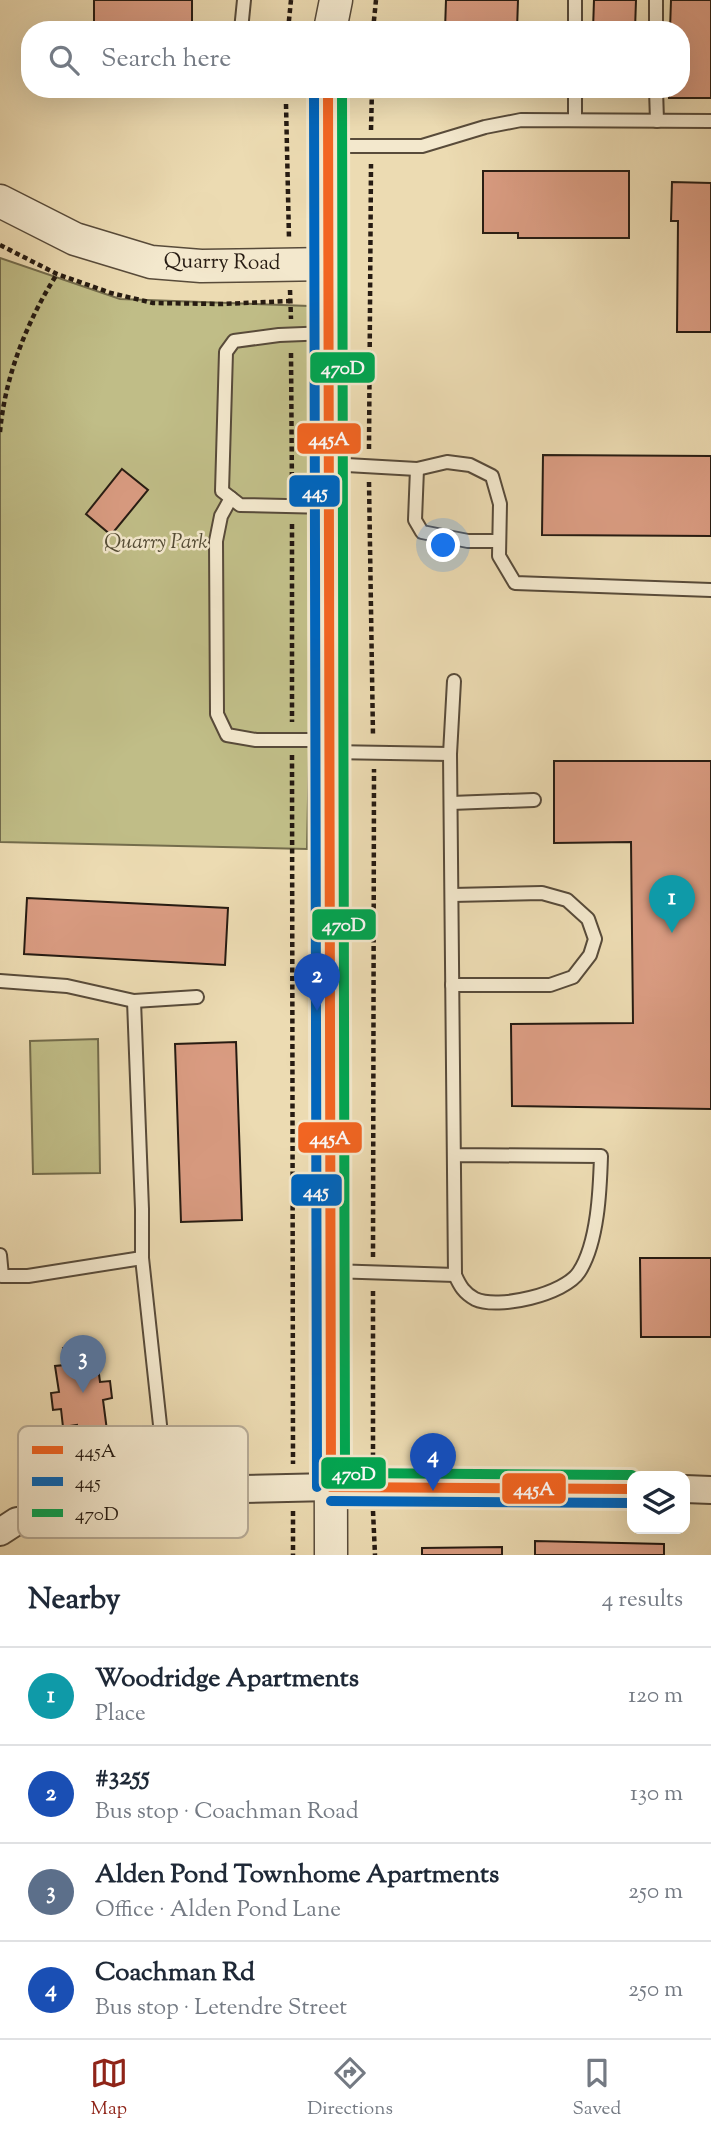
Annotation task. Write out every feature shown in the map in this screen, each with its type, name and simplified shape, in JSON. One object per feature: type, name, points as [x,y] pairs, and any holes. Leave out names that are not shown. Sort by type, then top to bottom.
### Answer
[{"type":"street","points":[[332,21],[336,0]]},
{"type":"street","points":[[328,98],[331,1555]]},
{"type":"street","name":"Quarry Road","points":[[0,201],[75,239],[151,262],[201,266],[329,264]]},
{"type":"street","points":[[248,1489],[627,1489]]},
{"type":"street","points":[[690,1489],[711,1490]]},
{"type":"street","points":[[0,1532],[18,1521]]},
{"type":"lane","points":[[242,21],[244,0]]},
{"type":"lane","points":[[575,0],[575,21]]},
{"type":"lane","points":[[656,0],[656,21]]},
{"type":"lane","points":[[575,98],[575,120]]},
{"type":"lane","points":[[656,98],[657,121]]},
{"type":"lane","points":[[328,146],[422,146],[485,127],[521,120],[711,121]]},
{"type":"lane","points":[[329,333],[291,334],[234,341],[226,352],[222,491],[240,505],[329,507]]},
{"type":"lane","points":[[329,464],[417,469],[447,462],[470,465],[492,476],[500,504],[499,556],[516,583],[711,590]]},
{"type":"lane","points":[[417,469],[415,520],[422,532],[468,541],[499,541]]},
{"type":"lane","points":[[231,498],[220,516],[216,541],[217,714],[227,735],[256,740],[292,740],[374,752],[450,754]]},
{"type":"lane","points":[[454,681],[450,754],[455,1275],[463,1292],[478,1301],[520,1302],[556,1289],[579,1274],[587,1255],[600,1192],[601,1156],[454,1155]]},
{"type":"lane","points":[[451,803],[534,800]]},
{"type":"lane","points":[[452,895],[542,893],[567,900],[588,919],[595,939],[590,955],[573,977],[550,985],[452,985]]},
{"type":"lane","points":[[0,981],[67,986],[134,1001],[197,997]]},
{"type":"lane","points":[[134,1001],[142,1258],[160,1426]]},
{"type":"lane","points":[[0,1255],[2,1276],[28,1276],[142,1258]]},
{"type":"lane","points":[[331,1271],[455,1275]]},
{"type":"path","points":[[289,21],[291,0]]},
{"type":"path","points":[[374,21],[376,0]]},
{"type":"path","points":[[372,98],[368,466],[374,752],[375,1555]]},
{"type":"path","points":[[286,103],[292,506],[293,1555]]},
{"type":"path","points":[[0,432],[10,372],[46,292],[57,274]]},
{"type":"green space","name":"Quarry Park","points":[[0,258],[120,299],[309,306],[315,453],[307,849],[0,842]]},
{"type":"green space","points":[[98,1039],[100,1173],[33,1174],[30,1041]]},
{"type":"building","points":[[94,0],[192,0],[192,21],[94,21]]},
{"type":"building","points":[[446,0],[518,0],[517,21],[445,21]]},
{"type":"building","points":[[594,0],[636,0],[635,21],[593,21]]},
{"type":"building","points":[[671,0],[711,0],[711,98],[690,98],[690,21],[670,21]]},
{"type":"building","points":[[483,171],[629,171],[629,238],[518,238],[518,233],[483,233]]},
{"type":"building","points":[[672,182],[711,183],[711,332],[677,332],[678,221],[671,221]]},
{"type":"building","points":[[543,455],[711,456],[711,536],[542,535]]},
{"type":"building","points":[[122,469],[148,490],[111,535],[86,514]]},
{"type":"building","points":[[554,761],[711,761],[711,1109],[512,1106],[511,1024],[633,1023],[631,842],[554,843]]},
{"type":"building","points":[[27,898],[228,908],[225,965],[24,954]]},
{"type":"building","points":[[236,1042],[242,1220],[181,1222],[175,1044]]},
{"type":"building","points":[[640,1258],[711,1258],[711,1337],[641,1337]]},
{"type":"building","points":[[95,1343],[100,1382],[110,1381],[112,1398],[103,1400],[106,1426],[63,1426],[61,1409],[53,1410],[51,1393],[59,1392],[55,1366],[65,1365],[63,1348]]},
{"type":"building","points":[[535,1541],[664,1544],[664,1555],[535,1555]]},
{"type":"building","points":[[502,1547],[502,1555],[422,1555],[422,1548]]},
{"type":"transit line","name":"445","points":[[314,98],[317,1487]]},
{"type":"transit line","name":"445A","points":[[328,98],[331,1487]]},
{"type":"transit line","name":"470D","points":[[342,98],[345,1473],[627,1475]]},
{"type":"transit line","name":"445A","points":[[331,1487],[627,1489]]},
{"type":"transit line","name":"445","points":[[331,1501],[627,1503]]},
{"type":"place","name":"Woodridge Apartments","points":[[672,933]]},
{"type":"place","name":"#3255","points":[[317,1011]]},
{"type":"place","name":"Alden Pond Townhome Apartments","points":[[83,1393]]},
{"type":"place","name":"Coachman Rd","points":[[433,1491]]}]
